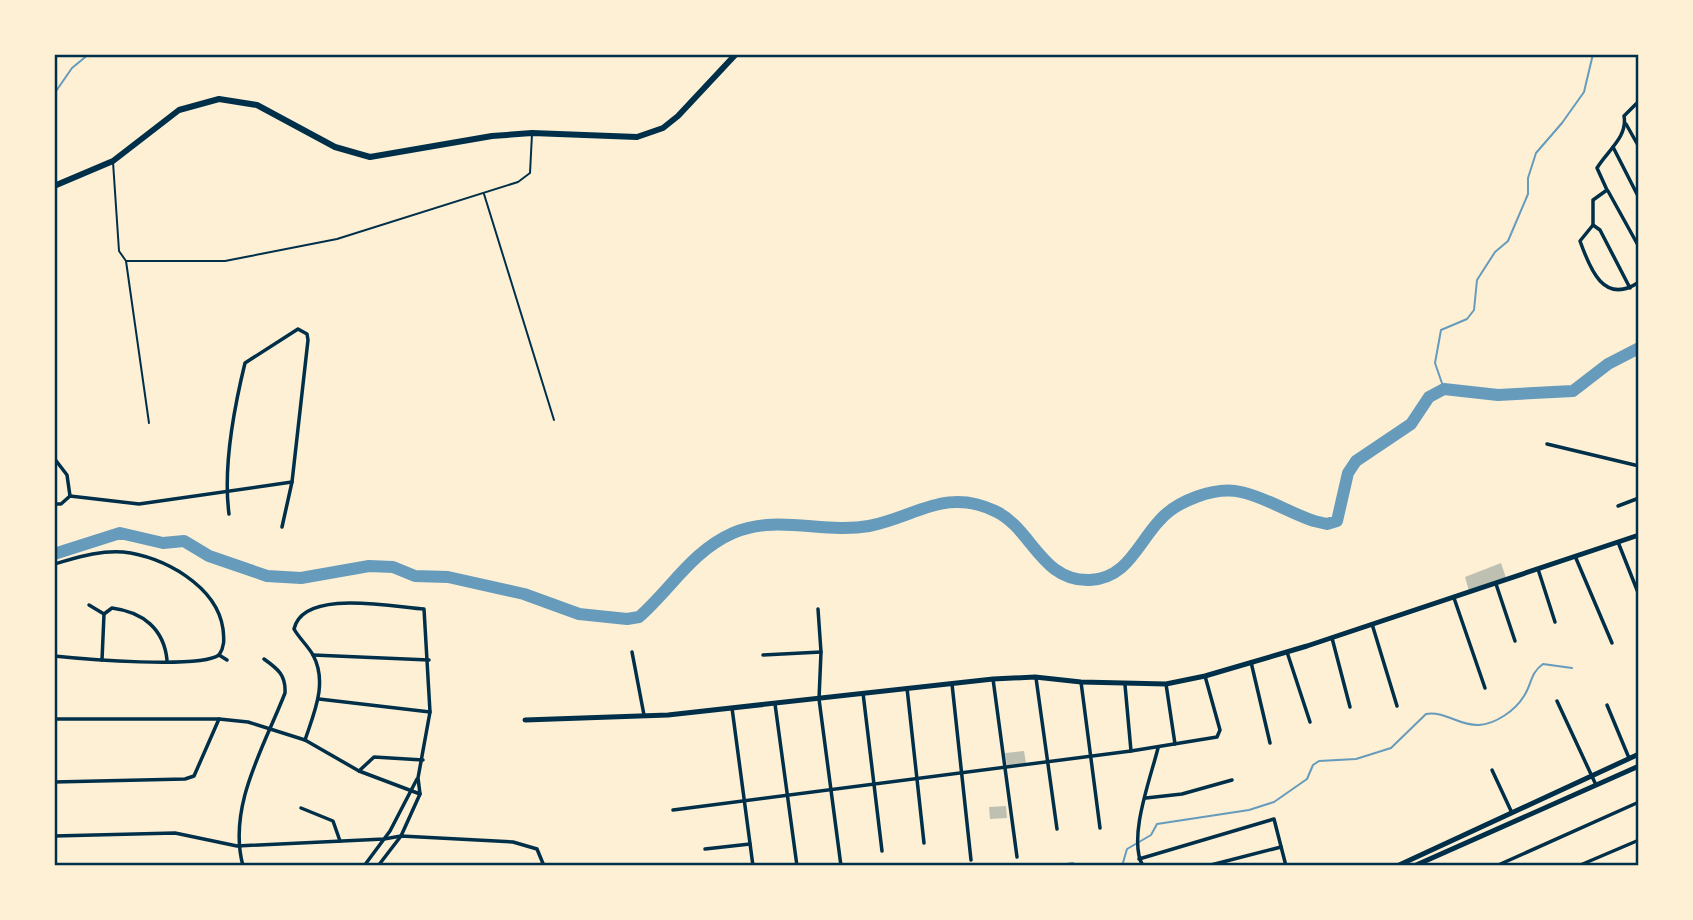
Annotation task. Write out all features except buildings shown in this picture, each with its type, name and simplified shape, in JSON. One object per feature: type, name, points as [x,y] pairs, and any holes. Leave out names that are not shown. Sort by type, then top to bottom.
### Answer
[{"type":"highway","points":[[54,186],[113,161],[170,115],[196,103],[219,99],[257,106],[335,147],[370,157],[492,136],[637,136],[663,128],[678,116],[736,54]]},
{"type":"street","points":[[1639,101],[1624,116],[1639,147]]},
{"type":"street","points":[[1626,124],[1597,168],[1639,247]]},
{"type":"street","points":[[1613,147],[1639,198]]},
{"type":"street","points":[[1608,190],[1593,200],[1593,225],[1580,240],[1601,284],[1616,292],[1639,282]]},
{"type":"street","points":[[1593,225],[1600,230],[1630,288]]},
{"type":"street","points":[[229,514],[226,492],[245,363],[293,332],[303,331],[308,340],[292,482],[282,527]]},
{"type":"street","points":[[1547,444],[1639,466]]},
{"type":"street","points":[[54,458],[67,475],[70,496]]},
{"type":"street","points":[[54,505],[61,504],[70,496],[139,504],[292,482]]},
{"type":"street","points":[[1618,506],[1639,498]]},
{"type":"street","points":[[525,720],[732,708],[993,679],[1035,677],[1125,685],[1166,684],[1205,676],[1332,638],[1639,535]]},
{"type":"street","points":[[1618,542],[1639,595]]},
{"type":"street","points":[[54,564],[112,552],[138,555],[167,566],[190,580],[214,602],[222,620],[224,639],[219,655]]},
{"type":"street","points":[[1575,556],[1612,643]]},
{"type":"street","points":[[1538,569],[1555,622]]},
{"type":"street","points":[[1496,584],[1515,641]]},
{"type":"street","points":[[1454,598],[1485,688]]},
{"type":"street","points":[[304,740],[318,699],[320,678],[313,655],[293,629],[296,619],[313,606],[355,603],[424,610],[429,660],[429,712],[423,760],[418,778],[384,839],[364,866]]},
{"type":"street","points":[[89,605],[104,614]]},
{"type":"street","points":[[102,660],[104,614],[107,610],[118,609],[151,623],[162,635],[167,660]]},
{"type":"street","points":[[818,609],[821,652],[819,699],[841,866]]},
{"type":"street","points":[[1372,624],[1397,706]]},
{"type":"street","points":[[1332,638],[1350,706]]},
{"type":"street","points":[[632,652],[644,715]]},
{"type":"street","points":[[763,655],[821,652]]},
{"type":"street","points":[[1287,652],[1310,722]]},
{"type":"street","points":[[54,656],[102,660],[203,660],[219,655],[227,660]]},
{"type":"street","points":[[313,655],[429,660]]},
{"type":"street","points":[[243,866],[237,846],[243,797],[285,693],[285,681],[279,670],[264,659]]},
{"type":"street","points":[[1251,663],[1270,743]]},
{"type":"street","points":[[673,810],[874,782],[1158,748],[1219,734],[1205,676]]},
{"type":"street","points":[[1035,677],[1056,829]]},
{"type":"street","points":[[993,679],[1007,766],[1017,857]]},
{"type":"street","points":[[1081,682],[1088,756],[1100,828]]},
{"type":"street","points":[[952,684],[959,773],[971,860]]},
{"type":"street","points":[[1166,684],[1175,744]]},
{"type":"street","points":[[1125,685],[1132,751]]},
{"type":"street","points":[[907,687],[924,843]]},
{"type":"street","points":[[863,693],[883,851]]},
{"type":"street","points":[[318,699],[429,712]]},
{"type":"street","points":[[1557,701],[1597,785]]},
{"type":"street","points":[[775,704],[797,866]]},
{"type":"street","points":[[1607,705],[1629,758]]},
{"type":"street","points":[[732,708],[753,866]]},
{"type":"street","points":[[54,719],[219,719],[248,722],[304,740],[359,771],[420,794]]},
{"type":"street","points":[[54,782],[185,779],[194,776],[219,719]]},
{"type":"street","points":[[1143,866],[1139,859],[1138,830],[1158,748]]},
{"type":"street","points":[[1397,866],[1639,754]]},
{"type":"street","points":[[359,771],[374,757],[423,760]]},
{"type":"street","points":[[1414,866],[1639,765]]},
{"type":"street","points":[[1492,770],[1512,813]]},
{"type":"street","points":[[378,866],[401,836],[420,794],[418,778]]},
{"type":"street","points":[[1146,798],[1182,794],[1231,780]]},
{"type":"street","points":[[1557,792],[1560,802]]},
{"type":"street","points":[[1496,866],[1639,802]]},
{"type":"street","points":[[301,808],[333,821],[340,841]]},
{"type":"street","points":[[1139,859],[1274,819],[1286,866]]},
{"type":"street","points":[[54,836],[174,833],[237,846],[401,836],[513,842],[537,849],[544,866]]},
{"type":"street","points":[[1578,866],[1639,840]]},
{"type":"street","points":[[705,849],[750,844]]},
{"type":"street","points":[[1206,866],[1281,848]]},
{"type":"lane","points":[[126,261],[225,261],[337,239],[518,182],[530,173],[532,134]]},
{"type":"lane","points":[[113,161],[119,251],[126,261],[149,423]]},
{"type":"lane","points":[[484,193],[554,420]]},
{"type":"waterway","points":[[54,94],[72,68],[89,54]]},
{"type":"waterway","points":[[1444,389],[1435,363],[1441,330],[1467,319],[1474,310],[1477,280],[1495,252],[1508,241],[1528,194],[1528,178],[1536,153],[1584,92],[1593,54]]},
{"type":"waterway","points":[[54,554],[120,533],[163,543],[184,541],[209,556],[267,576],[301,578],[369,566],[393,567],[415,576],[448,577],[524,594],[579,614],[627,619],[639,617],[694,560],[733,533],[766,525],[835,528],[869,526],[931,506],[961,502],[977,504],[995,511],[1019,529],[1048,564],[1073,578],[1090,580],[1103,578],[1122,567],[1166,514],[1186,501],[1208,493],[1241,492],[1314,521],[1327,524],[1337,521],[1348,473],[1356,461],[1411,424],[1429,397],[1444,389],[1498,395],[1573,391],[1608,364],[1639,348]]},
{"type":"waterway","points":[[1122,866],[1127,849],[1151,835],[1157,824],[1249,810],[1274,802],[1307,779],[1313,765],[1319,761],[1356,759],[1391,748],[1426,714],[1440,715],[1472,725],[1492,722],[1510,712],[1520,702],[1533,675],[1543,664],[1572,668]]},
{"type":"waterway","points":[[1057,866],[1072,863],[1080,866]]}]
